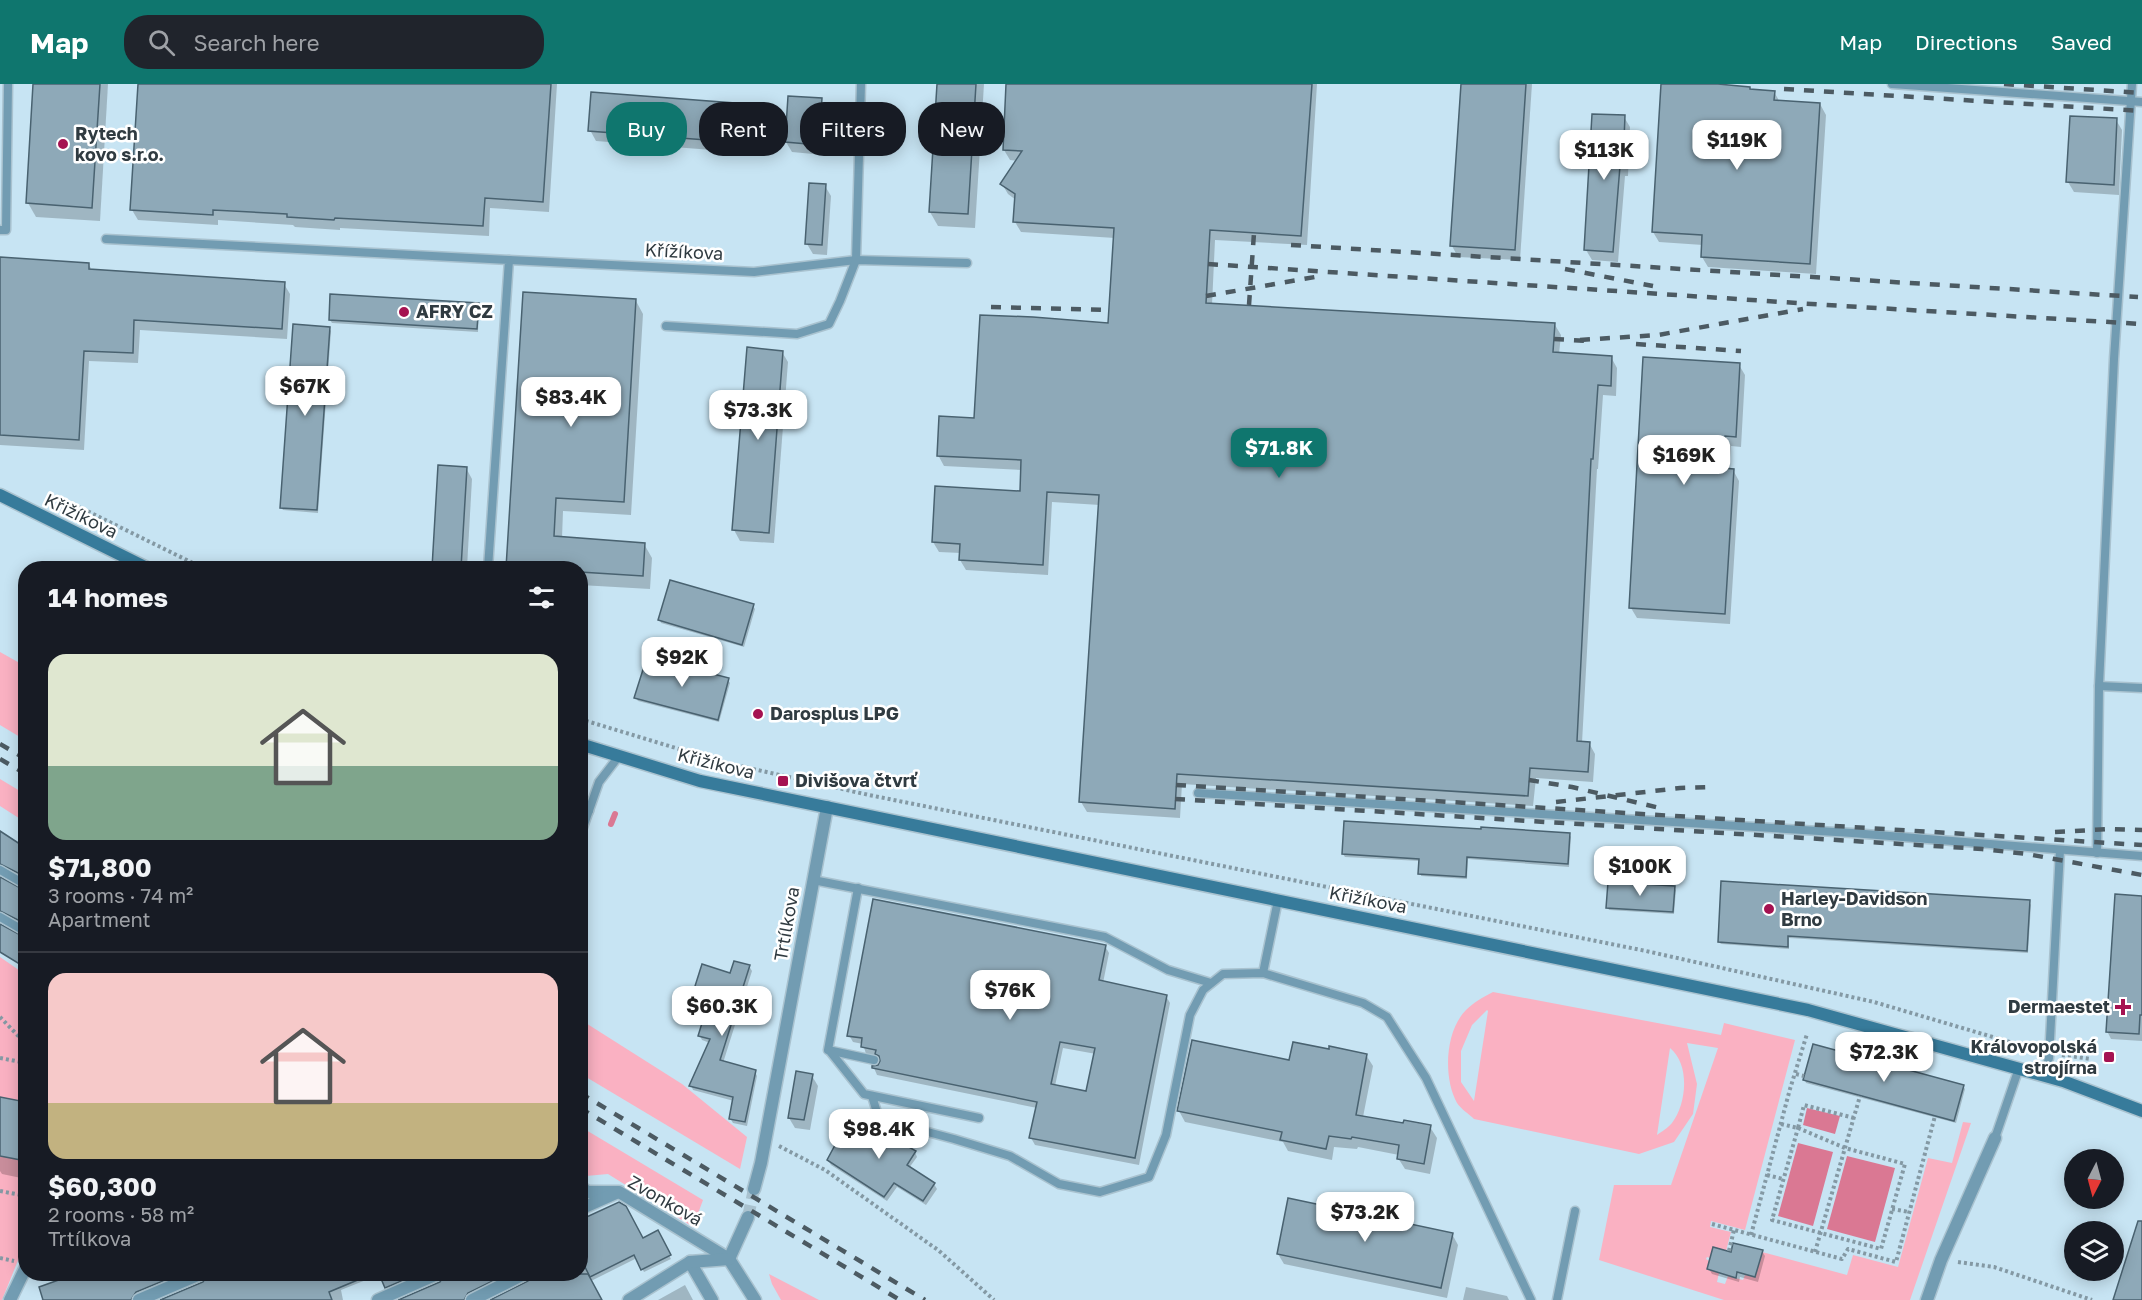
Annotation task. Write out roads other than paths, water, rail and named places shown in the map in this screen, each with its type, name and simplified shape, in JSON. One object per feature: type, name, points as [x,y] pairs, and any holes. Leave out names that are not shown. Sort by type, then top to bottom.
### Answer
[{"type":"street","name":"Křižíkova","points":[[0,495],[133,561]]},
{"type":"street","name":"Křižíkova","points":[[588,747],[700,781],[1808,1010],[2082,1087],[2142,1111]]},
{"type":"street","name":"Trtílkova","points":[[754,1189],[761,1163],[827,807]]},
{"type":"street","points":[[1927,1300],[1941,1260],[1995,1138]]},
{"type":"street","name":"Zvonková","points":[[588,1192],[619,1192],[729,1259]]},
{"type":"street","points":[[588,1206],[619,1192]]},
{"type":"street","points":[[729,1259],[748,1217]]},
{"type":"street","points":[[629,1300],[690,1262],[729,1259]]},
{"type":"street","points":[[729,1259],[755,1300]]},
{"type":"street","points":[[690,1262],[712,1300]]},
{"type":"street","points":[[10,1300],[19,1281]]},
{"type":"street","points":[[139,1300],[184,1281]]},
{"type":"street","points":[[378,1300],[421,1281]]},
{"type":"street","points":[[472,1300],[510,1281]]},
{"type":"lane","points":[[0,230],[6,230],[8,84]]},
{"type":"lane","points":[[666,326],[797,334],[829,324],[856,260],[861,84]]},
{"type":"lane","points":[[1892,84],[2142,102]]},
{"type":"lane","points":[[2097,853],[2099,686],[2115,359],[2132,84]]},
{"type":"lane","name":"Křížíkova","points":[[106,239],[754,272],[856,260],[967,263]]},
{"type":"lane","points":[[488,561],[509,260]]},
{"type":"lane","points":[[2099,686],[2142,688]]},
{"type":"lane","points":[[588,803],[599,782],[618,756]]},
{"type":"lane","points":[[1198,794],[1852,833],[2142,856]]},
{"type":"lane","points":[[2044,1076],[2049,1054],[2060,850]]},
{"type":"lane","points":[[0,870],[18,880]]},
{"type":"lane","points":[[813,880],[1105,937],[1168,970],[1211,983]]},
{"type":"lane","points":[[858,888],[828,1050],[864,1094],[979,1118]]},
{"type":"lane","points":[[1263,973],[1278,900]]},
{"type":"lane","points":[[0,917],[18,927]]},
{"type":"lane","points":[[872,1096],[879,1119],[1010,1156],[1059,1184],[1100,1192],[1149,1177],[1166,1135],[1190,1015],[1203,990],[1223,974],[1263,973],[1363,1003],[1387,1017],[1426,1078],[1531,1300]]},
{"type":"lane","points":[[828,1050],[874,1060]]},
{"type":"lane","points":[[1995,1138],[2019,1068]]},
{"type":"lane","points":[[1557,1300],[1575,1210]]},
{"type":"waterway","points":[[611,824],[615,814]]},
{"type":"tunnel","points":[[748,1217],[754,1189]]},
{"type":"railway","points":[[2004,84],[2142,93]]},
{"type":"railway","points":[[1784,89],[2142,111]]},
{"type":"railway","points":[[1249,305],[1254,233]]},
{"type":"railway","points":[[1291,245],[2138,297]]},
{"type":"railway","points":[[1208,264],[2142,324]]},
{"type":"railway","points":[[1565,269],[1653,286]]},
{"type":"railway","points":[[1206,296],[1315,277]]},
{"type":"railway","points":[[991,307],[1109,310]]},
{"type":"railway","points":[[1580,340],[1658,335],[1803,309]]},
{"type":"railway","points":[[1554,339],[1588,341]]},
{"type":"railway","points":[[1636,344],[1741,351]]},
{"type":"railway","points":[[0,744],[18,754]]},
{"type":"railway","points":[[0,759],[18,769]]},
{"type":"railway","points":[[1529,780],[1572,787],[1664,809]]},
{"type":"railway","points":[[1176,785],[2142,845]]},
{"type":"railway","points":[[1556,802],[1680,788],[1714,787]]},
{"type":"railway","points":[[1175,799],[1982,849],[2027,854],[2142,875]]},
{"type":"railway","points":[[2055,832],[2142,830]]},
{"type":"railway","points":[[588,1098],[925,1300]]},
{"type":"railway","points":[[588,1113],[900,1300]]},
{"type":"place","name":"Rytech kovo s.r.o.","points":[[63,144]]},
{"type":"place","name":"AFRY CZ","points":[[404,312]]},
{"type":"place","name":"Darosplus LPG","points":[[758,714]]},
{"type":"place","name":"Divišova čtvrť","points":[[783,781]]},
{"type":"place","name":"Harley-Davidson Brno","points":[[1769,909]]},
{"type":"place","name":"Dermaestet","points":[[2123,1007]]},
{"type":"place","name":"Královopolská strojírna","points":[[2109,1057]]}]
